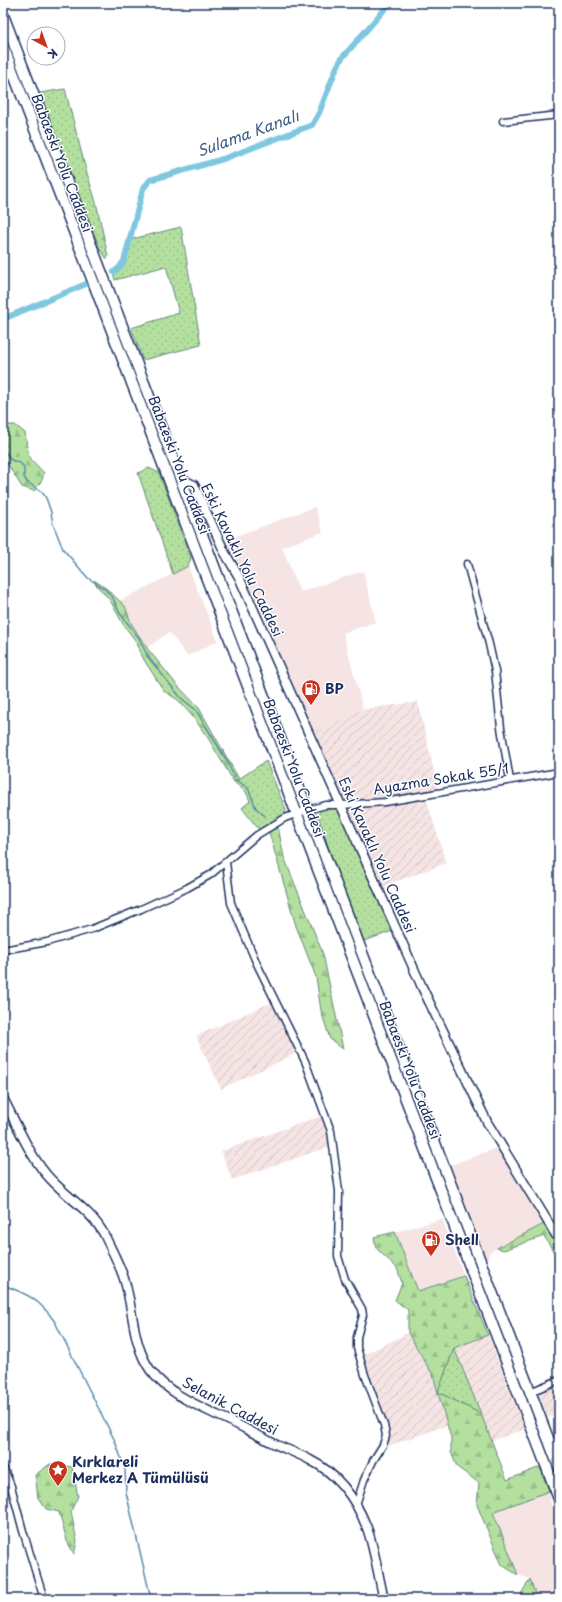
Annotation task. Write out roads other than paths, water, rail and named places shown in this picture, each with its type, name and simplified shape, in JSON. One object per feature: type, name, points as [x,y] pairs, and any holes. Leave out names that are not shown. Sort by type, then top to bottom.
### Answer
[{"type":"highway","name":"Babaeski Yolu Caddesi","points":[[3,15],[559,1467]]},
{"type":"highway","name":"Babaeski Yolu Caddesi","points":[[3,46],[559,1499]]},
{"type":"highway","points":[[87,266],[97,261]]},
{"type":"street","points":[[503,121],[544,115],[559,115]]},
{"type":"street","name":"Eski Kavaklı Yolu Caddesi","points":[[181,479],[194,485],[225,553],[239,578],[310,738],[342,805],[422,987],[476,1101],[487,1122],[559,1240]]},
{"type":"street","points":[[466,564],[489,644],[495,671],[501,728],[510,780]]},
{"type":"street","name":"Ayazma Sokak 55/1","points":[[3,950],[47,942],[92,929],[187,888],[210,875],[257,835],[285,818],[307,810],[326,805],[385,802],[559,772]]},
{"type":"street","points":[[226,862],[227,882],[233,908],[259,970],[306,1061],[331,1131],[339,1191],[338,1256],[345,1279],[362,1309],[363,1315],[358,1333],[357,1348],[365,1375],[384,1425],[386,1436],[383,1445],[364,1480],[356,1505]]},
{"type":"street","name":"Selanik Caddesi","points":[[3,1098],[30,1149],[45,1173],[92,1216],[104,1234],[125,1281],[137,1339],[144,1358],[152,1372],[165,1385],[186,1400],[272,1443],[311,1460],[334,1475],[349,1493],[368,1529],[384,1599]]},
{"type":"street","points":[[530,1392],[559,1380]]},
{"type":"street","points":[[3,1467],[11,1486],[44,1599]]},
{"type":"waterway","name":"Sulama Kanalı","points":[[114,272],[124,261],[143,189],[150,180],[223,159],[312,125],[319,113],[336,69],[342,58],[390,3]]},
{"type":"waterway","name":"Sulama Kanalı","points":[[3,319],[86,284]]},
{"type":"waterway","points":[[3,427],[5,429],[3,448],[11,460],[20,463],[24,467],[24,477],[27,482],[42,492],[46,498],[53,524],[63,549],[88,578],[106,590],[113,598],[119,612],[139,638],[148,657],[181,698],[196,710],[227,761],[235,779],[248,788],[256,808],[265,816]]},
{"type":"waterway","points":[[3,1285],[20,1291],[39,1303],[55,1322],[115,1441],[125,1469],[126,1492],[151,1599]]},
{"type":"place","name":"BP","points":[[311,706]]},
{"type":"place","name":"Shell","points":[[431,1257]]},
{"type":"place","name":"Kırklareli Merkez A Tümülüsü","points":[[58,1487]]}]
